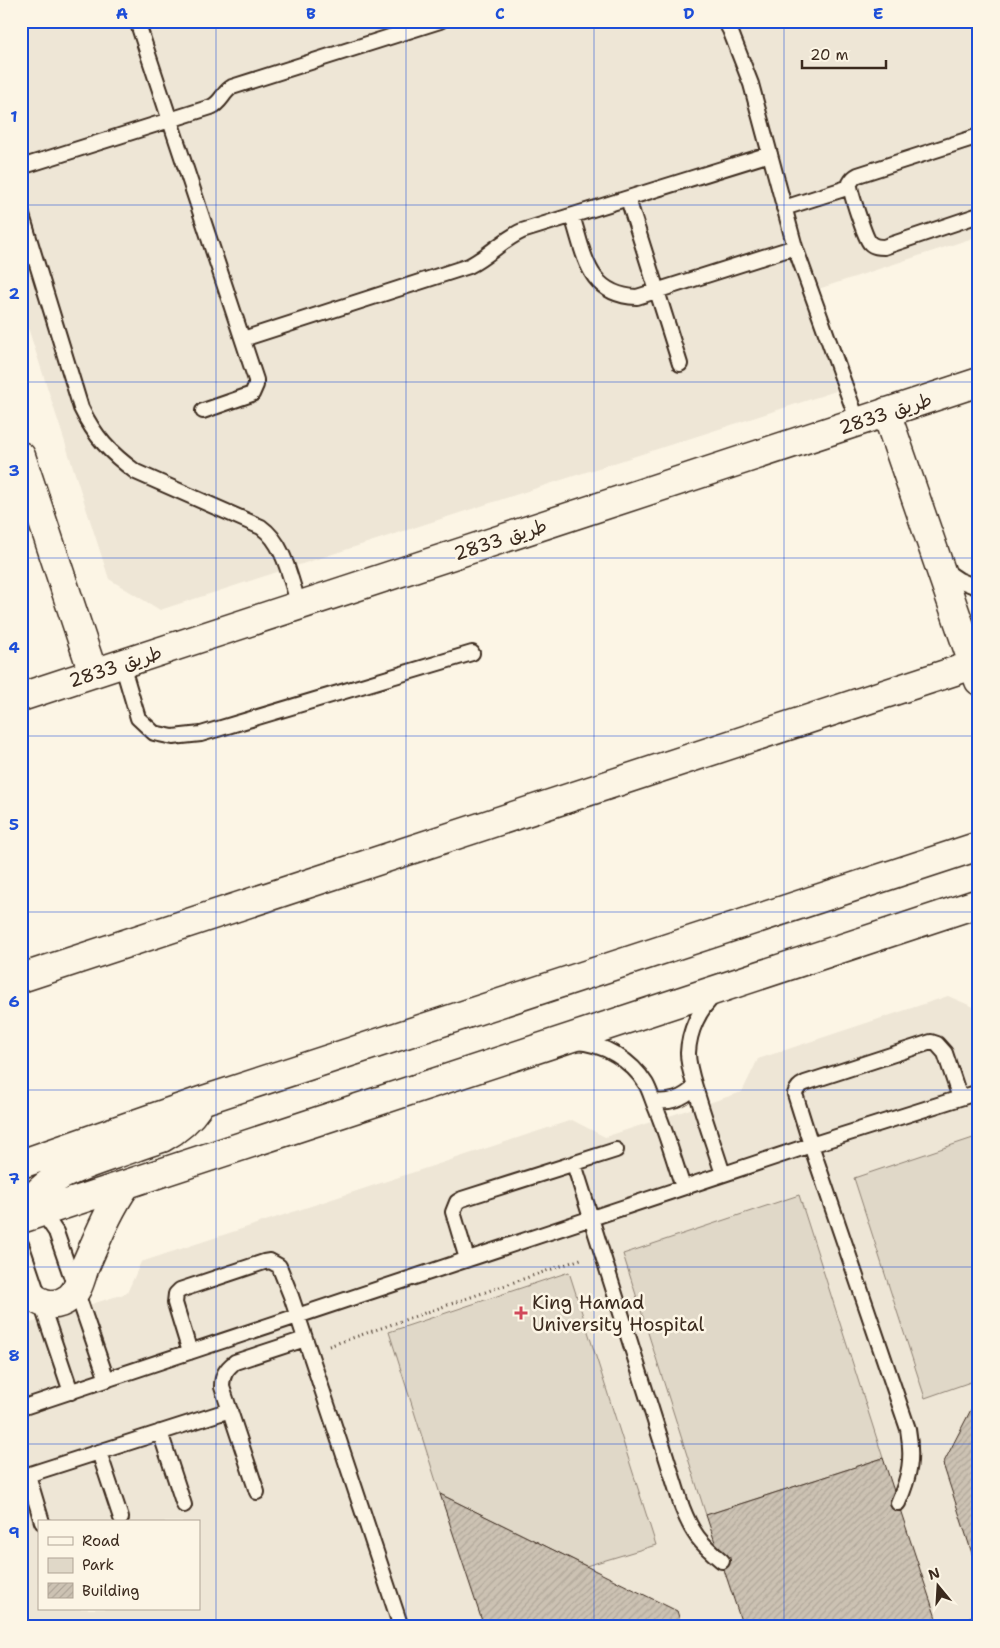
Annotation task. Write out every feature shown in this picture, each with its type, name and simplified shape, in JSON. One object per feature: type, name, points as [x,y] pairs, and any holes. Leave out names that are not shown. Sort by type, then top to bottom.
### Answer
[{"type":"street","name":"طريق 2833","points":[[21,697],[979,382]]},
{"type":"street","points":[[21,978],[976,673],[886,412]]},
{"type":"street","points":[[21,456],[94,673]]},
{"type":"street","points":[[21,1164],[201,1101],[979,846]]},
{"type":"street","points":[[27,1209],[126,1185],[979,903]]},
{"type":"street","points":[[27,1209],[43,1188],[59,1176],[77,1167],[162,1138],[174,1132],[184,1123],[201,1101]]},
{"type":"street","points":[[31,1295],[50,1304],[60,1303],[76,1291],[113,1205],[126,1185]]},
{"type":"lane","points":[[138,21],[256,380],[255,390],[252,394],[203,411]]},
{"type":"lane","points":[[21,167],[215,105],[224,93],[232,87],[440,21]]},
{"type":"lane","points":[[725,21],[748,75],[795,247],[858,422]]},
{"type":"lane","points":[[979,136],[858,175],[854,178],[850,187],[866,236],[872,245],[878,247],[884,247],[979,215]]},
{"type":"lane","points":[[243,339],[470,266],[512,236],[770,154]]},
{"type":"lane","points":[[784,208],[850,187]]},
{"type":"lane","points":[[628,199],[680,364]]},
{"type":"lane","points":[[21,212],[81,408],[103,444],[118,459],[136,472],[261,527],[268,532],[279,546],[299,605]]},
{"type":"lane","points":[[572,216],[588,265],[594,276],[602,286],[612,293],[625,296],[637,297],[795,247]]},
{"type":"lane","points":[[939,566],[959,580],[979,588]]},
{"type":"lane","points":[[122,664],[138,718],[154,733],[173,737],[201,734],[472,653]]},
{"type":"lane","points":[[722,988],[708,1001],[698,1017],[691,1034],[688,1053],[690,1071],[723,1174]]},
{"type":"lane","points":[[562,1042],[582,1042],[602,1047],[619,1056],[635,1070],[647,1085],[682,1187]]},
{"type":"lane","points":[[898,1503],[906,1486],[910,1467],[911,1448],[908,1429],[796,1100],[797,1089],[800,1085],[931,1042],[937,1044],[945,1053],[960,1098]]},
{"type":"lane","points":[[653,1101],[665,1102],[676,1100],[695,1087]]},
{"type":"lane","points":[[21,1408],[811,1144],[979,1092]]},
{"type":"lane","points":[[468,1258],[453,1212],[457,1202],[616,1150]]},
{"type":"lane","points":[[574,1164],[688,1523],[697,1538],[722,1561]]},
{"type":"lane","points":[[27,1209],[56,1232],[107,1380]]},
{"type":"lane","points":[[21,1244],[31,1295],[71,1392]]},
{"type":"lane","points":[[190,1352],[175,1303],[176,1294],[184,1288],[264,1262],[275,1263],[282,1270],[401,1627]]},
{"type":"lane","points":[[257,1492],[222,1387],[224,1372],[236,1362],[308,1346]]},
{"type":"lane","points":[[41,1520],[24,1476],[230,1410]]},
{"type":"lane","points":[[160,1432],[184,1505]]},
{"type":"lane","points":[[98,1452],[121,1518]]},
{"type":"path","points":[[308,1346],[601,1252]]},
{"type":"shaded area","points":[[21,21],[979,21],[979,236],[806,293],[836,391],[160,610],[109,579],[21,306]]},
{"type":"shaded area","name":"King Hamad University Hospital","points":[[948,996],[979,1008],[979,1627],[21,1627],[21,1326],[127,1293],[141,1262],[572,1120],[605,1137],[742,1092],[758,1059]]},
{"type":"green space","points":[[979,1136],[979,1379],[925,1398],[854,1178]]},
{"type":"green space","points":[[799,1195],[883,1458],[706,1515],[623,1254]]},
{"type":"green space","points":[[569,1272],[656,1545],[586,1566],[440,1494],[389,1332]]},
{"type":"building","points":[[979,1394],[979,1575],[943,1464]]},
{"type":"building","points":[[883,1458],[939,1627],[743,1627],[706,1515]]},
{"type":"building","points":[[440,1494],[677,1611],[682,1627],[484,1627]]},
{"type":"building","points":[[979,1614],[979,1627],[940,1627]]},
{"type":"place","name":"King Hamad University Hospital","points":[[521,1313]]}]
